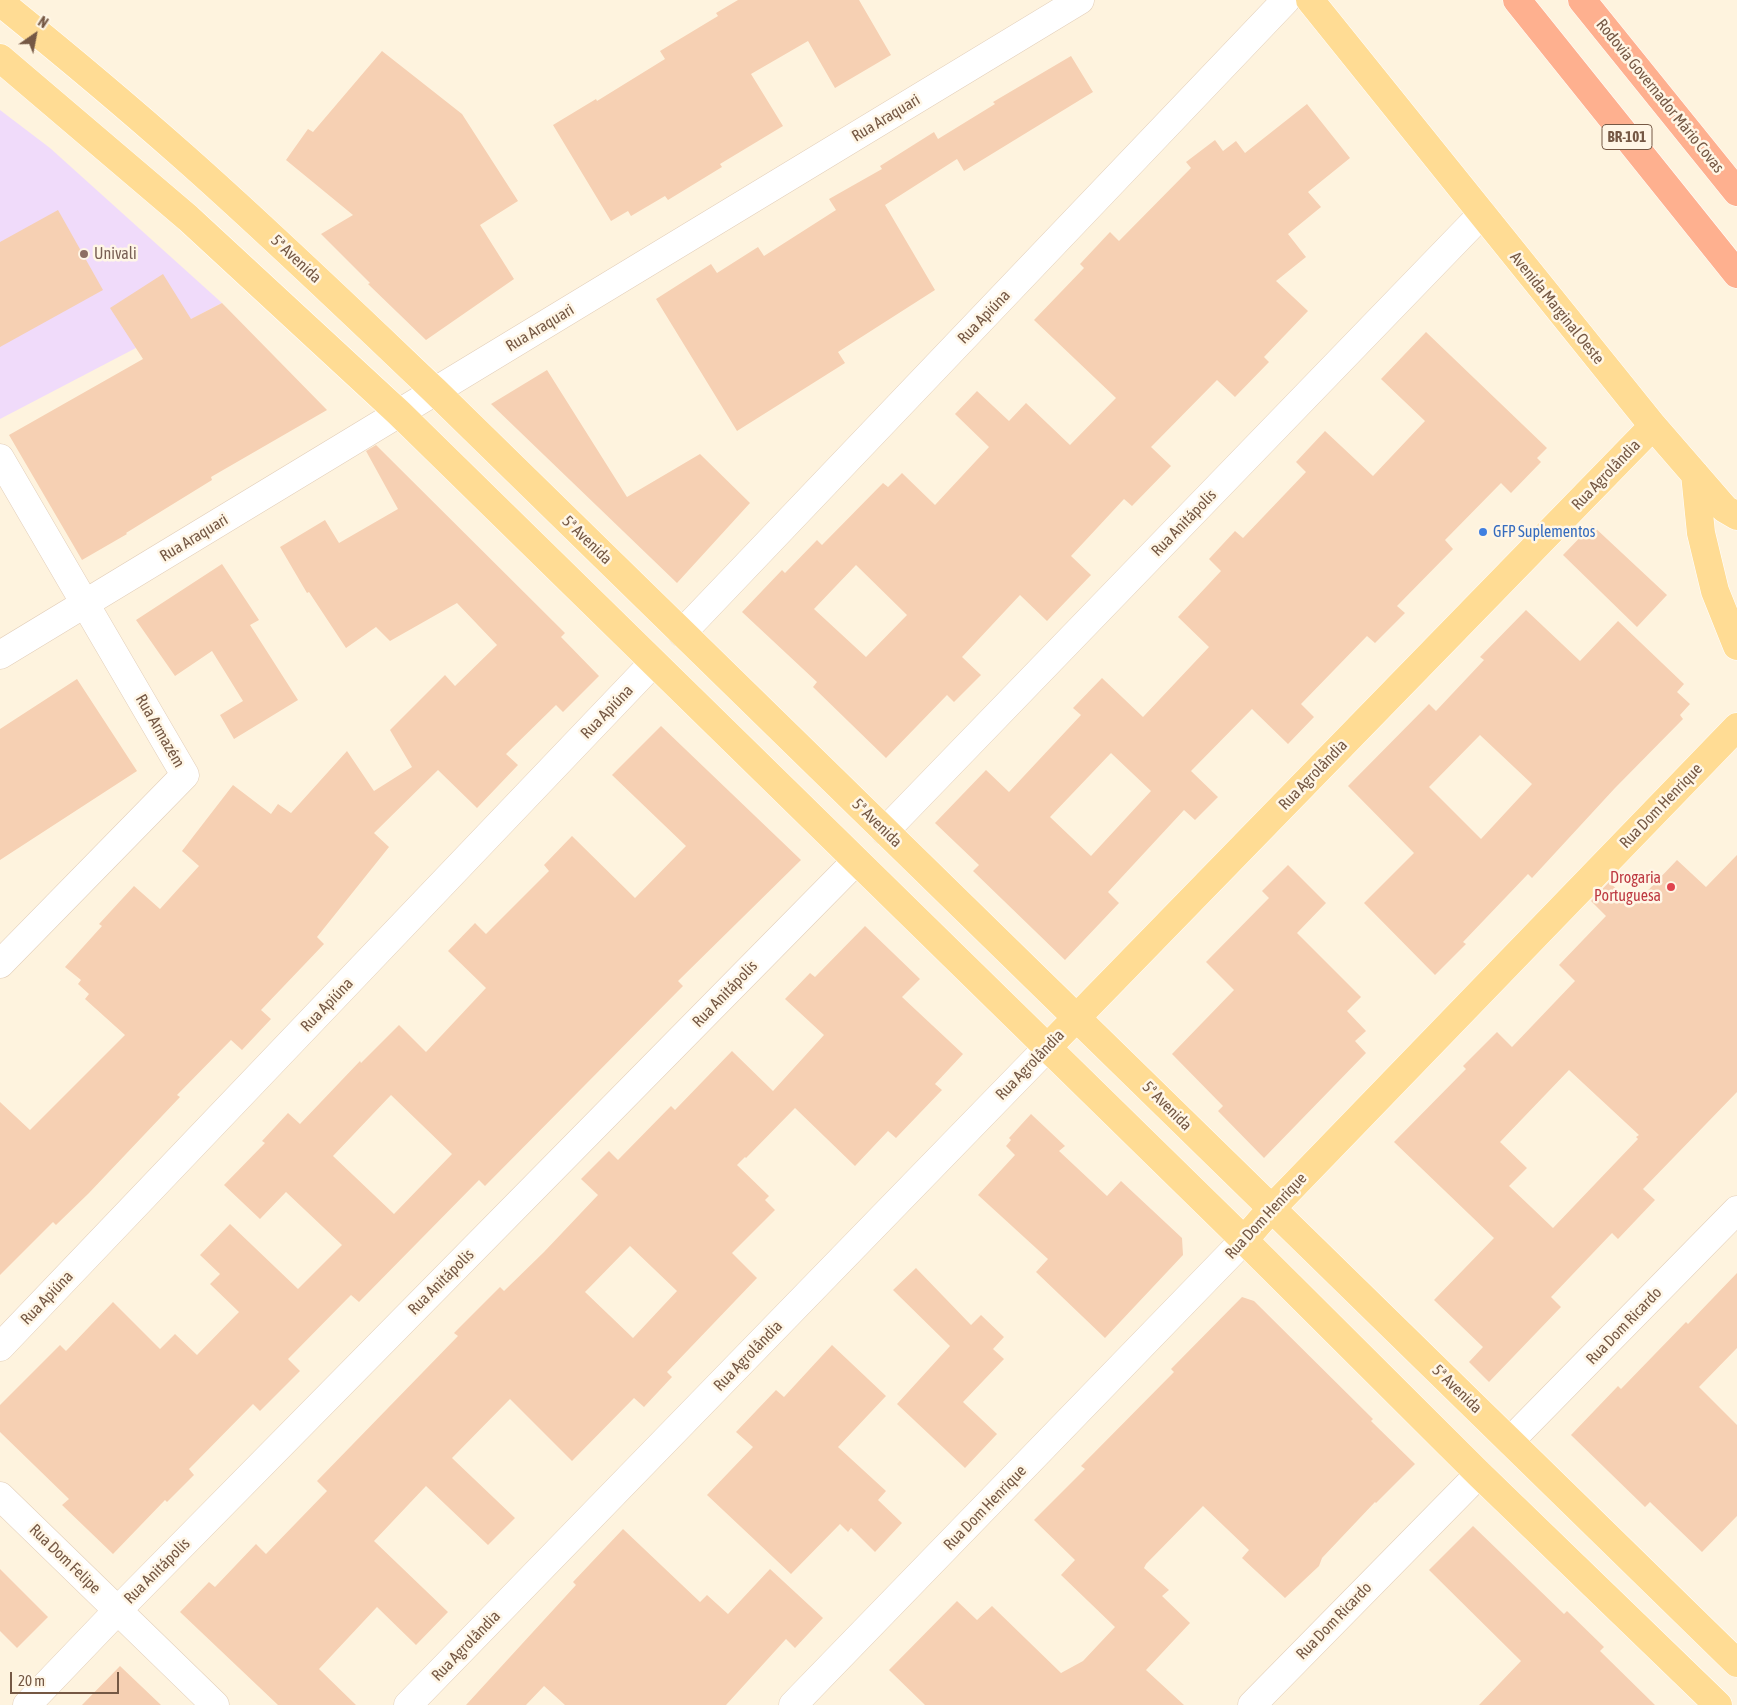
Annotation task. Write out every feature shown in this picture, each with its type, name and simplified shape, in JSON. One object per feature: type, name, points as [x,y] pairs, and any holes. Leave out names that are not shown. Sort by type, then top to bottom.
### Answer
[{"type":"highway","name":"BR-101","points":[[1516,0],[1737,274]]},
{"type":"highway","name":"Rodovia Governador Mário Covas","points":[[1582,0],[1737,192]]},
{"type":"main road","name":"Avenida Marginal Oeste","points":[[1310,0],[1653,426],[1725,509],[1737,516]]},
{"type":"main road","name":"5ª Avenida","points":[[0,2],[79,66],[281,244],[1736,1662]]},
{"type":"main road","points":[[0,58],[188,218],[399,413],[1244,1240],[1705,1701]]},
{"type":"main road","name":"Rua Agrolândia","points":[[1047,1048],[1653,426]]},
{"type":"main road","points":[[1695,474],[1701,533],[1715,591],[1737,646]]},
{"type":"main road","name":"Rua Dom Henrique","points":[[1244,1240],[1271,1209],[1737,727]]},
{"type":"street","name":"Rua Araquari","points":[[0,655],[1080,0]]},
{"type":"street","name":"Rua Apiúna","points":[[682,633],[1286,0]]},
{"type":"street","name":"Rua Anitápolis","points":[[885,831],[1482,214]]},
{"type":"street","name":"Rua Armazém","points":[[0,458],[185,775],[0,964]]},
{"type":"street","name":"Rua Apiúna","points":[[0,1347],[654,663]]},
{"type":"street","name":"Rua Anitápolis","points":[[28,1705],[118,1610],[856,861]]},
{"type":"street","name":"Rua Agrolândia","points":[[408,1705],[1047,1048]]},
{"type":"street","name":"Rua Dom Ricardo","points":[[1510,1442],[1737,1210]]},
{"type":"street","name":"Rua Dom Henrique","points":[[793,1705],[1244,1240]]},
{"type":"street","name":"Rua Dom Ricardo","points":[[1252,1705],[1479,1474]]},
{"type":"street","name":"Rua Dom Felipe","points":[[0,1496],[215,1705]]},
{"type":"shaded area","name":"Univali","points":[[0,110],[50,148],[222,303],[0,419]]},
{"type":"building","points":[[738,0],[859,0],[891,55],[835,88],[808,41],[751,74],[783,126],[720,164],[722,167],[668,200],[665,196],[631,216],[628,211],[611,221],[553,125],[596,99],[597,101],[665,59],[660,51],[718,16],[716,13]]},
{"type":"building","points":[[382,51],[462,114],[518,201],[480,225],[514,279],[426,340],[368,284],[370,283],[321,234],[353,215],[286,160],[308,129],[313,132]]},
{"type":"building","points":[[1071,56],[1093,92],[964,171],[957,159],[885,205],[935,290],[838,352],[845,363],[737,431],[656,299],[711,264],[717,273],[758,247],[764,256],[836,210],[829,199],[882,169],[880,166],[934,132],[938,139],[995,104],[993,102]]},
{"type":"building","points":[[1307,104],[1350,158],[1308,192],[1321,207],[1288,234],[1306,257],[1276,281],[1308,311],[1264,357],[1269,362],[1235,397],[1217,380],[1151,447],[1171,466],[1132,506],[1124,499],[1071,556],[1091,575],[1047,621],[1020,595],[962,657],[981,675],[954,702],[947,695],[886,758],[813,687],[817,682],[742,612],[782,570],[785,573],[817,540],[822,545],[883,483],[888,487],[902,473],[935,505],[989,447],[955,414],[977,391],[1009,421],[1026,403],[1070,445],[1116,398],[1034,320],[1084,268],[1080,264],[1110,232],[1119,241],[1191,168],[1186,162],[1215,140],[1223,151],[1236,141],[1245,153]],"holes":[[[856,565],[907,615],[866,657],[814,609]]]},
{"type":"building","points":[[58,210],[103,290],[0,347],[0,242]]},
{"type":"building","points":[[163,274],[191,319],[222,303],[327,410],[211,477],[212,480],[82,560],[9,435],[143,359],[110,308]]},
{"type":"building","points":[[1426,332],[1547,448],[1537,458],[1541,462],[1511,493],[1501,483],[1445,540],[1453,549],[1397,606],[1405,613],[1375,643],[1367,636],[1301,704],[1314,717],[1288,744],[1252,709],[1191,771],[1218,797],[1195,820],[1184,810],[1108,892],[1119,903],[1065,960],[973,871],[979,865],[935,823],[986,770],[1009,792],[1081,715],[1073,708],[1102,678],[1143,717],[1209,647],[1178,617],[1221,571],[1209,559],[1235,531],[1243,538],[1306,472],[1296,462],[1325,431],[1373,476],[1425,421],[1381,379]],"holes":[[[1111,753],[1151,791],[1091,856],[1050,817]]]},
{"type":"building","points":[[547,370],[627,497],[700,454],[750,503],[677,583],[491,404]]},
{"type":"building","points":[[376,445],[565,633],[561,637],[599,676],[563,712],[556,705],[506,754],[518,765],[477,808],[438,770],[374,833],[389,847],[317,937],[324,944],[261,1010],[271,1019],[242,1050],[231,1040],[177,1095],[180,1097],[89,1193],[56,1225],[53,1222],[0,1275],[0,1102],[30,1130],[125,1035],[85,999],[89,994],[78,984],[81,980],[65,967],[102,926],[99,924],[134,886],[160,909],[199,866],[182,851],[233,785],[271,814],[278,804],[291,813],[347,751],[374,791],[412,767],[390,730],[445,675],[455,686],[497,645],[457,603],[390,641],[376,627],[346,648],[309,592],[307,593],[280,547],[325,520],[339,543],[398,509],[366,451]]},
{"type":"building","points":[[1592,525],[1667,595],[1637,627],[1563,555]]},
{"type":"building","points":[[222,564],[259,620],[250,625],[298,700],[234,739],[220,715],[243,701],[212,651],[175,676],[136,620]]},
{"type":"building","points":[[1526,610],[1580,661],[1618,621],[1684,684],[1677,692],[1690,704],[1680,715],[1683,719],[1615,788],[1532,878],[1528,874],[1463,942],[1466,944],[1435,975],[1364,903],[1414,853],[1348,786],[1429,704],[1436,711],[1484,660],[1480,657]],"holes":[[[1480,735],[1532,784],[1481,839],[1429,787]]]},
{"type":"building","points":[[77,679],[137,771],[0,860],[0,729]]},
{"type":"building","points":[[661,726],[801,860],[678,981],[683,986],[485,1186],[479,1180],[359,1302],[351,1295],[288,1359],[300,1371],[260,1411],[253,1404],[189,1469],[194,1475],[167,1502],[165,1500],[113,1554],[62,1505],[69,1499],[0,1432],[0,1405],[60,1345],[66,1351],[113,1302],[160,1349],[175,1334],[197,1355],[239,1312],[210,1284],[220,1274],[200,1255],[230,1224],[298,1289],[342,1245],[286,1192],[260,1219],[224,1185],[265,1143],[262,1141],[288,1113],[300,1124],[360,1061],[361,1063],[399,1025],[426,1052],[486,988],[448,951],[475,923],[486,934],[549,871],[544,865],[572,836],[635,898],[686,846],[612,775]],"holes":[[[391,1095],[452,1154],[394,1214],[333,1156]]]},
{"type":"building","points":[[1737,855],[1737,1092],[1643,1189],[1655,1200],[1618,1239],[1612,1233],[1551,1297],[1561,1307],[1489,1382],[1469,1362],[1483,1347],[1434,1300],[1494,1238],[1394,1142],[1466,1069],[1463,1066],[1497,1032],[1512,1047],[1575,981],[1559,965],[1606,916],[1591,901],[1609,882],[1634,905],[1677,860],[1706,887]],"holes":[[[1569,1070],[1639,1135],[1636,1137],[1638,1139],[1553,1228],[1509,1186],[1527,1168],[1500,1142]]]},
{"type":"building","points":[[1288,865],[1326,903],[1297,933],[1361,997],[1347,1011],[1366,1031],[1355,1041],[1366,1053],[1264,1158],[1218,1111],[1223,1106],[1172,1054],[1234,990],[1206,962],[1269,898],[1262,891]]},
{"type":"building","points":[[865,926],[920,979],[902,997],[963,1054],[935,1084],[942,1090],[896,1138],[888,1131],[855,1166],[795,1108],[737,1165],[769,1196],[765,1200],[775,1210],[732,1253],[757,1278],[667,1372],[672,1377],[644,1407],[634,1398],[572,1461],[510,1399],[452,1458],[515,1518],[488,1545],[426,1486],[374,1541],[448,1612],[416,1645],[377,1607],[319,1669],[356,1705],[278,1705],[180,1612],[209,1582],[215,1587],[256,1544],[266,1554],[327,1491],[317,1481],[458,1336],[454,1333],[500,1287],[504,1291],[598,1195],[581,1179],[609,1151],[618,1160],[671,1106],[675,1110],[732,1051],[773,1091],[824,1035],[785,999],[810,973],[815,977]],"holes":[[[630,1246],[677,1291],[633,1338],[585,1292]]]},
{"type":"building","points":[[1031,1114],[1065,1146],[1059,1151],[1107,1196],[1121,1181],[1182,1238],[1183,1255],[1105,1338],[1036,1272],[1048,1259],[978,1195],[1015,1155],[1006,1146],[1011,1140],[1009,1138]]},
{"type":"building","points":[[916,1268],[971,1325],[981,1315],[1004,1337],[993,1349],[1004,1359],[963,1402],[997,1434],[965,1468],[897,1404],[950,1346],[893,1290]]},
{"type":"building","points":[[1737,1273],[1737,1348],[1699,1387],[1737,1425],[1737,1516],[1702,1552],[1650,1502],[1645,1507],[1571,1435],[1618,1386],[1621,1389],[1686,1322],[1688,1324]]},
{"type":"building","points":[[1242,1297],[1254,1301],[1373,1419],[1371,1421],[1415,1464],[1375,1502],[1322,1558],[1319,1566],[1285,1598],[1242,1558],[1249,1550],[1203,1506],[1146,1564],[1144,1568],[1169,1590],[1162,1596],[1190,1623],[1146,1670],[1184,1705],[925,1705],[889,1670],[957,1601],[977,1620],[992,1606],[1061,1673],[1083,1661],[1115,1627],[1061,1575],[1075,1560],[1034,1520],[1085,1469],[1081,1466],[1174,1372],[1171,1369]]},
{"type":"building","points":[[832,1345],[886,1396],[838,1447],[886,1491],[878,1500],[902,1523],[875,1552],[851,1528],[848,1532],[840,1524],[791,1574],[707,1495],[753,1447],[736,1432],[776,1390],[784,1397]]},
{"type":"building","points":[[1473,1526],[1564,1614],[1567,1611],[1604,1647],[1600,1651],[1655,1705],[1479,1705],[1521,1661],[1429,1570]]},
{"type":"building","points":[[623,1529],[700,1602],[707,1595],[728,1614],[770,1569],[823,1618],[795,1648],[786,1639],[726,1705],[565,1705],[544,1686],[526,1705],[466,1705],[576,1585],[573,1582]]},
{"type":"building","points":[[0,1569],[48,1617],[17,1648],[0,1631]]},
{"type":"building","points":[[120,1666],[161,1705],[82,1705]]},
{"type":"place","name":"Univali","points":[[84,254]]},
{"type":"place","name":"GFP Suplementos","points":[[1483,532]]},
{"type":"place","name":"Drogaria Portuguesa","points":[[1671,887]]}]
